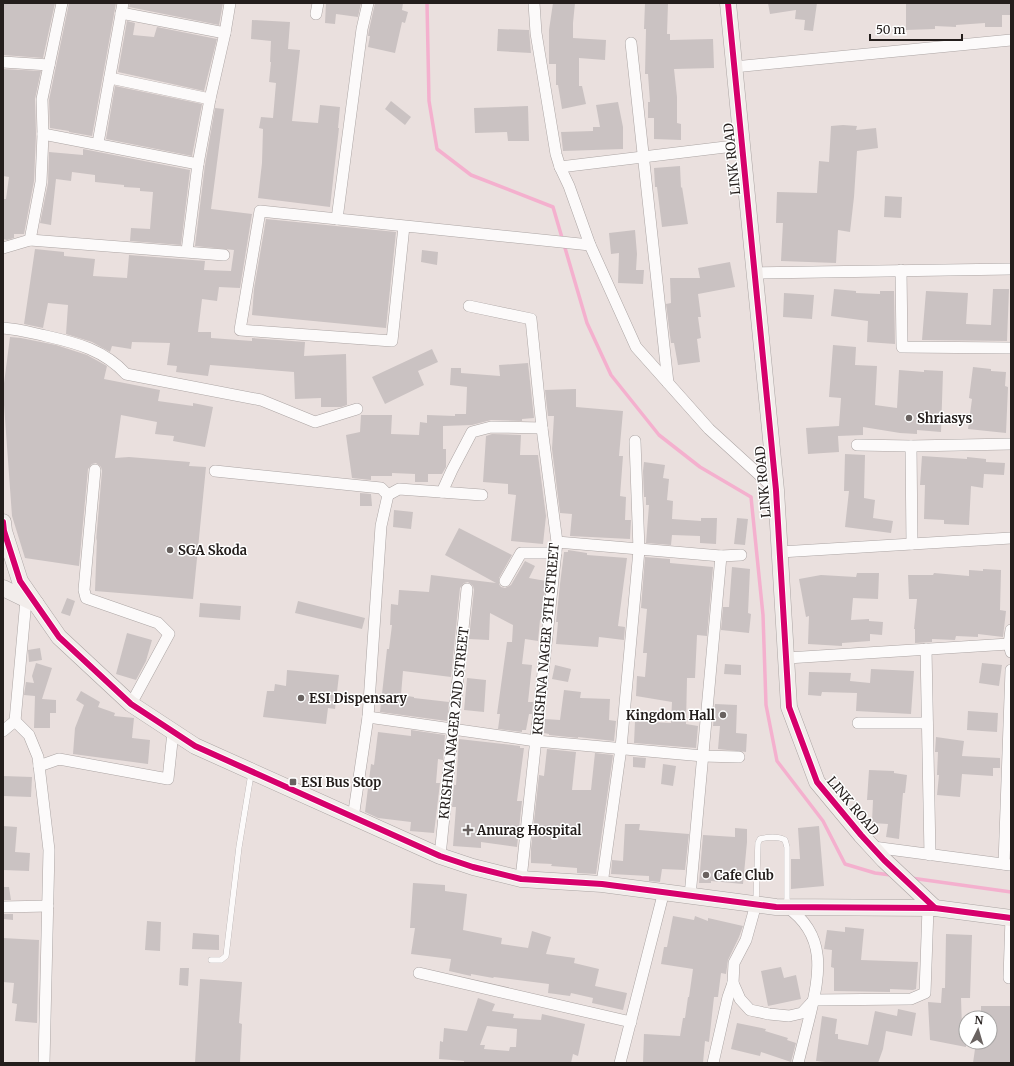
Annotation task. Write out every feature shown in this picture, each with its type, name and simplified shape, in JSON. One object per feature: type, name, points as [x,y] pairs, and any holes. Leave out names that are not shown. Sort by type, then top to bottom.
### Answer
[{"type":"street","points":[[30,240],[40,182],[43,134],[42,98],[62,3]]},
{"type":"street","points":[[187,251],[198,164],[230,3]]},
{"type":"street","points":[[337,219],[362,29],[368,3]]},
{"type":"street","points":[[534,3],[538,41],[556,154],[590,245],[636,347],[708,429],[776,490]]},
{"type":"street","name":"LINK ROAD","points":[[728,3],[776,490],[789,707],[817,782],[861,835],[929,904]]},
{"type":"street","points":[[98,144],[122,8],[225,34]]},
{"type":"street","points":[[734,67],[1011,40]]},
{"type":"street","points":[[631,43],[668,383]]},
{"type":"street","points":[[3,62],[49,65]]},
{"type":"street","points":[[110,78],[210,99]]},
{"type":"street","points":[[43,134],[198,164]]},
{"type":"street","points":[[560,167],[742,145]]},
{"type":"street","points":[[404,226],[392,341],[240,330],[260,211],[590,245]]},
{"type":"street","points":[[3,248],[30,240],[224,255]]},
{"type":"street","points":[[754,273],[1011,269]]},
{"type":"street","points":[[901,270],[902,346],[1011,348]]},
{"type":"street","name":"KRISHNA NAGER 3TH STREET","points":[[469,306],[531,319],[556,548],[521,879]]},
{"type":"street","points":[[3,328],[16,329],[79,344],[98,352],[122,369],[126,374],[261,400],[315,422],[356,409]]},
{"type":"street","points":[[442,492],[472,432],[491,427],[542,428]]},
{"type":"street","points":[[602,884],[621,748],[639,550],[635,441]]},
{"type":"street","points":[[858,445],[911,446],[1011,444]]},
{"type":"street","points":[[911,446],[912,544]]},
{"type":"street","points":[[95,470],[84,590],[86,598],[158,623],[169,634],[131,704]]},
{"type":"street","points":[[215,471],[381,488],[388,495]]},
{"type":"street","points":[[353,818],[368,717],[381,526],[388,495],[399,489],[482,495]]},
{"type":"street","points":[[3,522],[4,531],[20,581],[31,602],[59,637],[131,704],[195,746],[353,818],[440,856],[473,867],[521,879],[602,884],[787,907],[929,904],[1011,918],[1009,978]]},
{"type":"street","points":[[780,552],[1011,538]]},
{"type":"street","points":[[505,581],[521,553],[556,548],[639,550],[721,556],[741,555]]},
{"type":"street","points":[[690,896],[721,556]]},
{"type":"street","points":[[3,588],[31,602]]},
{"type":"street","name":"KRISHNA NAGER 2ND STREET","points":[[440,856],[454,730],[467,589]]},
{"type":"street","points":[[3,731],[15,721],[31,602]]},
{"type":"street","points":[[787,658],[926,649],[1010,648],[1011,630]]},
{"type":"street","points":[[926,649],[930,855]]},
{"type":"street","points":[[874,847],[1007,865],[1011,670]]},
{"type":"street","points":[[368,717],[536,741],[703,756],[739,757]]},
{"type":"street","points":[[15,721],[29,735],[38,757],[48,850],[44,1063]]},
{"type":"street","points":[[858,723],[928,723]]},
{"type":"street","points":[[39,766],[59,759],[168,779],[173,732]]},
{"type":"street","points":[[620,1063],[664,891]]},
{"type":"street","points":[[712,1063],[728,997],[733,983],[734,963],[746,940],[756,904]]},
{"type":"street","points":[[733,983],[740,999],[750,1010],[768,1014],[790,1016],[802,1013],[814,1000],[911,999],[925,993],[929,904]]},
{"type":"street","points":[[3,907],[48,906]]},
{"type":"street","points":[[787,907],[797,914],[808,928],[817,950],[819,974],[798,1063]]},
{"type":"street","points":[[419,973],[631,1022]]},
{"type":"lane","points":[[210,960],[221,960],[226,956],[239,847],[251,771]]},
{"type":"lane","points":[[756,904],[758,843],[760,839],[764,838],[782,838],[785,840],[787,847],[787,907]]},
{"type":"building","points":[[3,3],[55,3],[43,58],[3,55]]},
{"type":"building","points":[[69,3],[116,3],[92,136],[50,128],[49,100]]},
{"type":"building","points":[[130,3],[223,3],[219,25],[129,7]]},
{"type":"building","points":[[326,3],[361,3],[358,17],[336,14],[335,24],[325,23]]},
{"type":"building","points":[[375,3],[403,3],[402,10],[408,12],[405,23],[402,22],[395,53],[368,47],[370,36],[368,36]]},
{"type":"building","points":[[553,3],[575,3],[573,38],[606,40],[605,60],[579,58],[579,86],[582,86],[586,104],[562,109],[558,85],[556,85],[556,64],[549,64],[549,30]]},
{"type":"building","points":[[645,3],[668,3],[667,34],[670,34],[670,40],[713,39],[714,68],[674,69],[677,97],[677,123],[681,124],[681,140],[654,139],[654,118],[648,118],[648,102],[650,102],[648,74],[645,74]]},
{"type":"building","points":[[768,3],[817,3],[813,31],[804,30],[805,20],[795,19],[796,10],[770,14]]},
{"type":"building","points":[[906,3],[1011,3],[1011,15],[1002,15],[1002,27],[985,27],[985,23],[956,25],[956,27],[935,26],[935,29],[906,30]]},
{"type":"building","points":[[252,20],[290,22],[288,49],[300,50],[292,121],[318,123],[320,105],[340,107],[330,207],[258,198],[262,163],[263,129],[259,128],[261,117],[273,118],[276,83],[269,82],[271,41],[251,39]]},
{"type":"building","points":[[127,21],[135,23],[133,35],[154,37],[157,27],[217,39],[204,91],[118,72]]},
{"type":"building","points":[[498,29],[529,30],[531,53],[497,51]]},
{"type":"building","points":[[3,69],[41,71],[35,99],[36,134],[34,181],[24,234],[14,234],[14,238],[7,240],[3,239],[3,199],[6,199],[9,177],[3,176]]},
{"type":"building","points":[[115,86],[202,104],[192,156],[106,139]]},
{"type":"building","points":[[391,101],[411,117],[405,125],[385,109]]},
{"type":"building","points":[[618,102],[623,127],[623,149],[563,151],[561,132],[593,131],[593,127],[600,127],[596,105]]},
{"type":"building","points":[[528,106],[529,141],[508,141],[507,132],[475,133],[474,108]]},
{"type":"building","points":[[215,108],[224,109],[211,209],[252,214],[240,288],[219,287],[217,301],[202,299],[198,332],[211,332],[211,338],[252,341],[252,338],[305,342],[304,356],[346,354],[347,405],[341,407],[321,407],[321,398],[295,399],[294,372],[210,365],[208,376],[176,372],[177,366],[167,365],[170,343],[132,342],[131,349],[112,346],[110,352],[92,342],[66,334],[68,305],[48,303],[43,328],[24,324],[35,249],[64,252],[64,256],[95,259],[93,276],[127,278],[129,255],[205,261],[204,270],[231,271],[234,250],[195,246],[205,165]]},
{"type":"building","points":[[831,126],[857,126],[856,130],[876,128],[878,148],[857,151],[850,232],[838,230],[836,263],[781,261],[783,223],[776,223],[777,192],[817,193],[819,161],[829,162]]},
{"type":"building","points":[[83,149],[190,170],[181,245],[130,241],[131,228],[150,229],[153,192],[140,191],[140,188],[124,187],[124,185],[95,182],[95,175],[72,172],[71,181],[56,179],[51,225],[40,223],[48,183],[49,152],[83,155]]},
{"type":"building","points":[[680,166],[681,188],[682,187],[688,224],[662,227],[657,187],[655,187],[654,168]]},
{"type":"building","points":[[885,196],[902,197],[901,218],[884,217]]},
{"type":"building","points":[[266,219],[396,232],[386,328],[252,315],[254,289]]},
{"type":"building","points":[[635,230],[637,254],[636,270],[644,270],[643,284],[618,283],[619,253],[611,254],[609,233]]},
{"type":"building","points":[[422,250],[438,252],[437,265],[421,262]]},
{"type":"building","points":[[730,262],[735,287],[698,294],[701,317],[698,317],[701,338],[697,339],[700,362],[678,365],[674,343],[671,343],[666,304],[671,303],[670,278],[700,278],[698,268]]},
{"type":"building","points":[[834,289],[856,291],[856,293],[880,294],[880,291],[894,291],[895,344],[867,342],[868,321],[831,316]]},
{"type":"building","points":[[993,289],[1009,289],[1007,341],[922,340],[926,291],[968,293],[966,324],[991,325]]},
{"type":"building","points":[[784,293],[814,295],[812,319],[783,317]]},
{"type":"building","points":[[10,337],[56,345],[87,355],[107,366],[104,379],[160,390],[158,401],[193,406],[193,403],[213,407],[205,447],[173,441],[174,436],[155,434],[157,422],[121,415],[115,458],[129,457],[190,462],[189,466],[206,467],[193,599],[95,591],[97,538],[96,541],[102,471],[101,467],[96,463],[92,464],[88,469],[79,566],[25,558],[12,516],[3,391]]},
{"type":"building","points":[[833,345],[856,347],[855,365],[877,366],[875,405],[897,408],[899,370],[924,372],[924,370],[943,371],[941,432],[917,430],[917,434],[900,433],[863,427],[863,435],[838,436],[839,452],[808,454],[806,428],[839,426],[841,398],[829,397]]},
{"type":"building","points":[[432,349],[438,362],[418,371],[424,385],[385,404],[372,377]]},
{"type":"building","points":[[528,363],[534,418],[522,419],[522,421],[491,420],[472,425],[443,426],[443,449],[446,449],[446,467],[442,474],[428,474],[428,482],[415,482],[415,474],[392,473],[392,476],[371,476],[371,480],[352,478],[346,435],[360,432],[361,415],[392,415],[391,434],[419,435],[420,422],[427,423],[427,415],[455,416],[455,414],[466,414],[467,387],[450,385],[451,368],[461,368],[461,373],[500,376],[499,365]]},
{"type":"building","points":[[973,367],[991,369],[991,371],[1006,372],[1005,386],[1008,387],[1006,433],[968,429],[972,399],[969,398]]},
{"type":"building","points":[[576,389],[576,407],[623,411],[619,456],[623,456],[620,496],[626,497],[625,520],[631,520],[630,539],[570,536],[572,514],[560,513],[552,449],[554,416],[548,416],[545,390]]},
{"type":"building","points":[[492,434],[521,435],[520,455],[538,455],[546,516],[543,544],[511,541],[516,495],[508,494],[508,484],[483,482],[486,436]]},
{"type":"building","points":[[845,454],[865,455],[864,498],[875,500],[873,518],[893,521],[891,533],[845,527],[849,491],[844,491]]},
{"type":"building","points":[[922,456],[967,459],[967,457],[986,459],[986,462],[1005,463],[1004,475],[984,474],[983,488],[971,486],[969,525],[944,524],[944,520],[924,519],[925,485],[920,485]]},
{"type":"building","points":[[644,462],[665,465],[663,478],[669,479],[667,500],[673,501],[672,519],[701,521],[701,518],[717,518],[716,544],[700,543],[700,536],[672,535],[671,545],[646,543],[649,505],[646,505],[646,497],[644,497]]},
{"type":"building","points":[[360,493],[371,494],[372,506],[360,506]]},
{"type":"building","points":[[394,510],[413,512],[411,529],[393,527]]},
{"type":"building","points":[[737,518],[748,519],[745,545],[734,544]]},
{"type":"building","points":[[459,528],[512,555],[499,578],[499,584],[501,587],[505,588],[511,585],[525,561],[535,566],[529,578],[546,581],[538,641],[525,639],[522,664],[532,665],[528,702],[533,702],[532,714],[529,714],[526,730],[522,730],[522,732],[498,729],[500,714],[497,714],[507,642],[512,642],[513,625],[490,613],[489,640],[469,639],[474,590],[473,586],[468,582],[464,583],[460,588],[451,677],[403,671],[401,695],[449,702],[447,721],[380,712],[387,649],[389,649],[392,625],[390,625],[391,604],[398,605],[399,590],[429,592],[431,575],[496,583],[445,555]]},
{"type":"building","points":[[568,550],[587,553],[587,555],[627,558],[618,626],[625,627],[624,640],[599,637],[598,647],[556,644],[558,622],[556,622],[564,552],[568,552]]},
{"type":"building","points":[[645,557],[670,559],[670,563],[713,567],[707,636],[697,635],[695,678],[687,678],[686,724],[698,726],[696,748],[634,743],[635,721],[671,723],[672,702],[636,696],[637,676],[645,677],[647,653],[643,653],[647,609],[641,608]]},
{"type":"building","points":[[732,567],[750,569],[748,613],[751,614],[749,633],[721,630],[723,607],[729,607]]},
{"type":"building","points":[[983,569],[1001,570],[1000,610],[1006,611],[1003,637],[978,634],[978,637],[956,636],[955,640],[932,639],[932,642],[915,643],[914,629],[917,599],[909,599],[908,575],[933,575],[934,573],[969,576],[969,570],[983,571]]},
{"type":"building","points":[[857,573],[879,573],[878,599],[853,598],[851,620],[869,619],[869,621],[883,622],[882,635],[870,634],[870,641],[842,643],[842,646],[808,644],[809,616],[806,617],[799,579],[821,575],[856,577]]},
{"type":"building","points":[[67,598],[75,601],[70,616],[61,613]]},
{"type":"building","points":[[298,601],[365,618],[362,629],[295,613]]},
{"type":"building","points":[[200,603],[241,606],[240,620],[199,617]]},
{"type":"building","points":[[127,633],[152,640],[146,661],[136,680],[116,674]]},
{"type":"building","points":[[40,648],[42,660],[29,662],[28,650]]},
{"type":"building","points":[[36,663],[52,668],[42,699],[56,700],[56,713],[50,713],[50,728],[34,728],[35,696],[24,695],[26,682],[34,683],[32,676]]},
{"type":"building","points":[[982,663],[1002,665],[999,686],[979,683]]},
{"type":"building","points":[[725,664],[741,665],[741,675],[724,674]]},
{"type":"building","points":[[555,665],[571,669],[568,682],[552,679]]},
{"type":"building","points":[[871,669],[914,671],[911,714],[856,711],[857,693],[822,692],[821,696],[808,695],[809,672],[851,673],[850,681],[870,683]]},
{"type":"building","name":"ESI Dispensary","points":[[287,670],[339,675],[335,709],[328,708],[326,724],[263,717],[267,691],[274,691],[275,684],[286,686]]},
{"type":"building","points":[[467,678],[486,680],[484,712],[464,710]]},
{"type":"building","points":[[564,690],[581,692],[580,698],[610,699],[609,720],[616,721],[614,741],[549,735],[544,733],[545,719],[560,720]]},
{"type":"building","points":[[81,691],[100,702],[98,707],[115,713],[114,716],[134,718],[132,738],[150,740],[148,764],[73,754],[75,728],[84,705],[76,700]]},
{"type":"building","points":[[715,704],[737,705],[736,733],[747,734],[746,752],[718,749],[720,726],[713,726]]},
{"type":"building","points":[[968,711],[998,713],[997,732],[967,730]]},
{"type":"building","points":[[411,730],[445,735],[443,760],[438,759],[436,783],[440,783],[434,833],[410,831],[411,822],[378,818],[365,812],[371,764],[374,765],[378,732],[411,736]]},
{"type":"building","points":[[936,737],[964,741],[962,756],[1000,758],[1000,768],[993,768],[993,776],[962,774],[960,797],[937,795],[939,775],[937,775],[938,752],[935,752]]},
{"type":"building","points":[[459,739],[520,746],[520,748],[524,748],[517,801],[522,801],[517,847],[481,842],[481,848],[453,846],[456,807],[452,807],[454,785],[456,785]]},
{"type":"building","points":[[547,749],[576,752],[572,790],[591,790],[595,753],[613,755],[596,874],[577,873],[577,868],[551,866],[552,864],[531,863],[531,849],[539,775],[544,776]]},
{"type":"building","points":[[633,757],[646,758],[645,768],[633,767]]},
{"type":"building","points":[[663,764],[676,766],[673,786],[661,784]]},
{"type":"building","points":[[869,770],[894,771],[894,773],[907,775],[905,793],[903,793],[899,839],[886,837],[888,824],[872,823],[873,800],[867,800]]},
{"type":"building","points":[[3,776],[32,777],[31,797],[3,796]]},
{"type":"building","points":[[625,824],[640,824],[639,830],[689,834],[685,870],[662,869],[660,882],[649,881],[649,876],[611,874],[612,860],[623,861]]},
{"type":"building","points":[[3,826],[17,827],[15,852],[30,853],[29,871],[3,870]]},
{"type":"building","points":[[819,826],[824,886],[791,889],[791,859],[800,859],[798,828]]},
{"type":"building","points":[[735,828],[747,829],[743,884],[711,881],[711,883],[699,883],[703,835],[735,837]]},
{"type":"building","points":[[413,883],[445,885],[445,891],[467,894],[463,930],[502,938],[501,944],[528,948],[532,931],[551,937],[546,954],[575,958],[574,963],[599,969],[595,986],[627,993],[623,1010],[592,1003],[593,998],[571,993],[570,996],[548,993],[549,984],[471,974],[471,976],[449,971],[451,959],[411,954],[415,928],[410,928]]},
{"type":"building","points":[[3,887],[9,887],[11,900],[3,900]]},
{"type":"building","points":[[3,914],[13,914],[13,920],[3,919]]},
{"type":"building","points":[[673,916],[694,920],[695,916],[708,921],[708,918],[743,926],[728,960],[726,974],[721,973],[718,997],[714,997],[709,1042],[705,1041],[703,1063],[643,1063],[644,1034],[680,1036],[683,1018],[685,1018],[693,969],[661,964],[664,947],[667,947]]},
{"type":"building","points":[[147,921],[161,922],[160,951],[145,950]]},
{"type":"building","points":[[845,927],[864,929],[861,960],[918,962],[916,989],[890,989],[890,992],[834,991],[834,968],[831,967],[832,950],[824,949],[827,930],[845,932]]},
{"type":"building","points":[[193,933],[219,935],[219,950],[192,949]]},
{"type":"building","points":[[946,934],[972,935],[970,998],[961,998],[961,1010],[958,1010],[958,1045],[930,1040],[928,1002],[941,1003],[942,988],[945,988]]},
{"type":"building","points":[[3,938],[39,940],[37,1023],[15,1021],[17,1004],[12,1003],[14,983],[3,982]]},
{"type":"building","points":[[781,967],[784,978],[796,975],[801,999],[768,1006],[761,971]]},
{"type":"building","points":[[180,968],[189,968],[188,986],[179,985]]},
{"type":"building","points":[[200,979],[242,982],[239,1023],[242,1024],[240,1063],[195,1063]]},
{"type":"building","points":[[478,998],[495,1004],[492,1011],[514,1014],[513,1018],[541,1020],[542,1014],[585,1024],[578,1056],[573,1054],[571,1063],[464,1063],[464,1061],[439,1059],[440,1041],[443,1042],[444,1028],[467,1031]],"holes":[[[487,1026],[517,1029],[516,1047],[510,1047],[509,1051],[484,1049],[485,1045],[480,1045]]]},
{"type":"building","points":[[981,1006],[1011,1006],[1011,1063],[973,1063],[975,1050],[998,1050],[998,1010],[981,1010]]},
{"type":"building","points":[[898,1009],[916,1013],[912,1036],[886,1031],[883,1049],[878,1063],[835,1063],[816,1061],[822,1016],[837,1019],[835,1034],[838,1034],[838,1039],[868,1045],[875,1011],[897,1016]]},
{"type":"building","points":[[737,1023],[766,1029],[765,1031],[788,1038],[787,1040],[796,1043],[791,1062],[761,1052],[760,1056],[731,1049]]},
{"type":"waterway","points":[[427,3],[429,101],[437,149],[471,175],[553,207],[587,323],[611,375],[659,435],[700,467],[751,497],[763,615],[766,705],[777,761],[823,821],[845,864],[875,873],[891,875]]},
{"type":"waterway","points":[[911,878],[1011,892]]},
{"type":"cycle path","points":[[728,3],[776,490],[789,707],[817,782],[884,860],[935,908]]},
{"type":"cycle path","points":[[3,522],[4,531],[20,581],[59,637],[131,704],[195,746],[440,856],[473,867],[521,879],[602,884],[776,907],[935,908],[1011,918]]},
{"type":"place","name":"Shriasys","points":[[909,418]]},
{"type":"place","name":"SGA Skoda","points":[[170,550]]},
{"type":"place","name":"ESI Dispensary","points":[[301,698]]},
{"type":"place","name":"Kingdom Hall","points":[[723,715]]},
{"type":"place","name":"ESI Bus Stop","points":[[293,782]]},
{"type":"place","name":"Anurag Hospital","points":[[468,830]]},
{"type":"place","name":"Cafe Club","points":[[706,875]]}]
